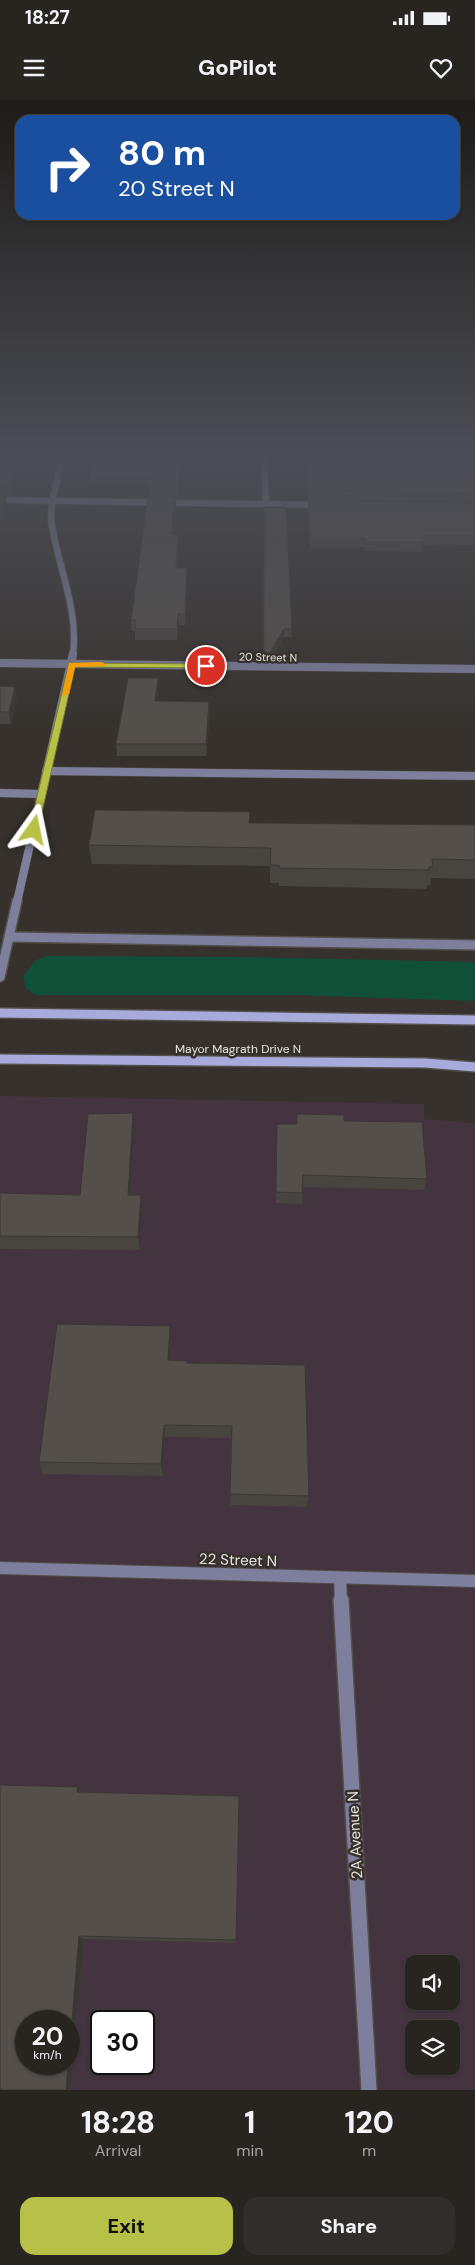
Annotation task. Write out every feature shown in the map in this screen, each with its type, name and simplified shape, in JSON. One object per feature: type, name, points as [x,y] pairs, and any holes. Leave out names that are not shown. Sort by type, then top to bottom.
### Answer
[{"type":"main road","points":[[0,1013],[475,1020]]},
{"type":"main road","name":"Mayor Magrath Drive N","points":[[0,1059],[425,1062],[475,1067]]},
{"type":"street","points":[[0,978],[11,938],[46,771],[72,664],[75,641],[73,615],[59,551]]},
{"type":"street","name":"20 Street N","points":[[0,663],[475,669]]},
{"type":"street","points":[[46,771],[475,776]]},
{"type":"street","points":[[0,793],[41,794]]},
{"type":"street","points":[[11,938],[475,945]]},
{"type":"street","name":"22 Street N","points":[[0,1568],[340,1579],[475,1581]]},
{"type":"street","name":"2A Avenue N","points":[[340,1579],[369,2090]]},
{"type":"shaded area","points":[[0,1096],[424,1104],[424,1119],[475,1123],[475,2090],[0,2090]]},
{"type":"green space","points":[[47,956],[238,957],[475,962],[475,1001],[298,995],[35,995],[26,988],[23,976],[36,960]]},
{"type":"building","points":[[141,551],[177,551],[176,568],[187,568],[185,614],[178,614],[177,629],[135,629],[135,620],[131,620]]},
{"type":"building","points":[[264,551],[288,551],[292,629],[284,629],[270,652],[264,652]]},
{"type":"building","points":[[128,678],[158,678],[155,701],[209,702],[206,744],[116,744]]},
{"type":"building","points":[[0,686],[15,687],[9,712],[0,712]]},
{"type":"building","points":[[95,810],[250,812],[249,823],[475,825],[475,860],[432,859],[433,867],[429,867],[429,870],[279,868],[279,865],[270,865],[271,848],[89,845]]},
{"type":"building","points":[[133,1113],[128,1195],[141,1195],[138,1237],[0,1236],[0,1193],[80,1195],[88,1114]]},
{"type":"building","points":[[297,1114],[344,1115],[344,1121],[422,1122],[427,1179],[303,1175],[302,1193],[276,1192],[277,1124],[297,1124]]},
{"type":"building","points":[[57,1324],[170,1326],[168,1360],[187,1361],[187,1363],[305,1365],[309,1496],[230,1494],[232,1426],[164,1425],[161,1464],[39,1462]]},
{"type":"building","points":[[0,1785],[78,1787],[77,1792],[239,1796],[236,1940],[79,1936],[73,2010],[15,2010],[15,2075],[67,2075],[66,2090],[0,2090]]},
{"type":"slow traffic","points":[[65,694],[72,664],[102,665]]},
{"type":"route","points":[[34,830],[72,664],[206,666]]}]
